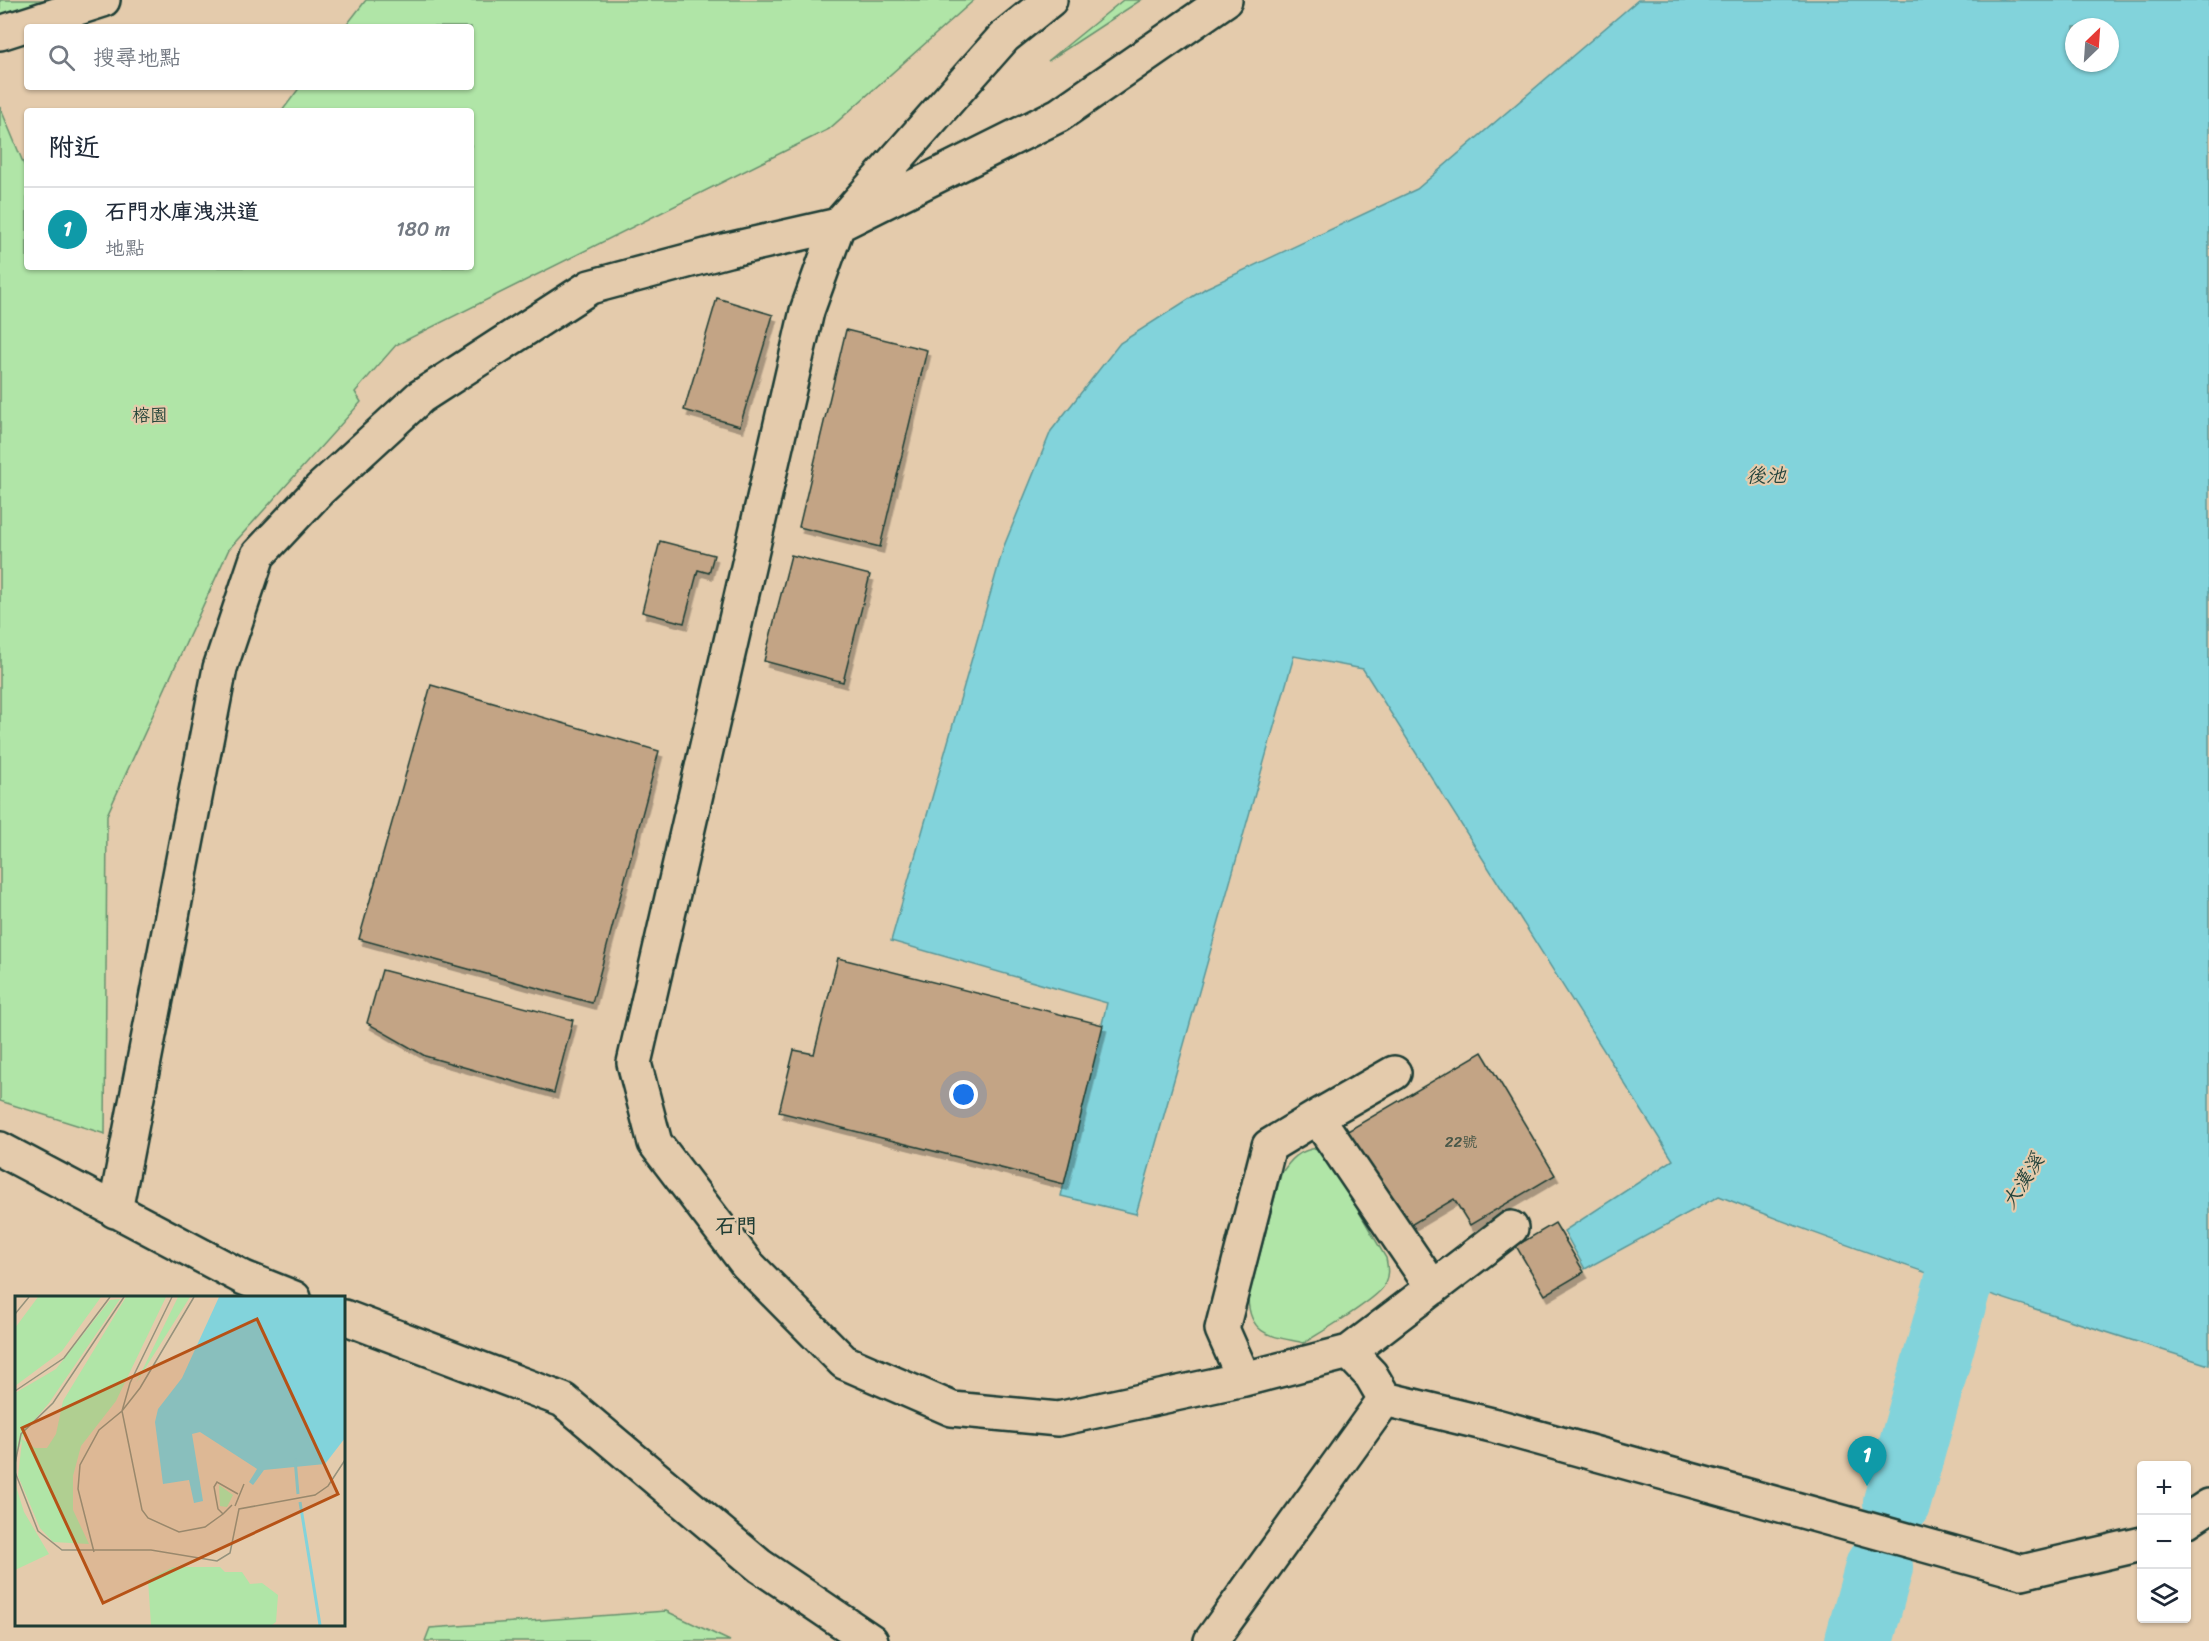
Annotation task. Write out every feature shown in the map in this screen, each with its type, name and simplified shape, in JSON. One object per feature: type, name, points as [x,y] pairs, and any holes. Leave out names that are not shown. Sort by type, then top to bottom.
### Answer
[{"type":"street","points":[[28,24],[103,0]]},
{"type":"street","points":[[1050,0],[1004,37],[838,225],[807,311],[634,1062],[656,1143],[747,1264],[844,1362],[952,1409],[1058,1419],[1349,1352],[1511,1228]]},
{"type":"street","points":[[115,1211],[220,668],[258,555],[320,489],[420,397],[590,286],[728,250],[838,225],[1059,115],[1225,0]]},
{"type":"street","points":[[0,33],[24,25]]},
{"type":"street","points":[[1244,1378],[1222,1329],[1269,1146],[1394,1073]]},
{"type":"street","points":[[1317,1117],[1433,1288]]},
{"type":"street","points":[[0,1149],[244,1278],[289,1296]]},
{"type":"street","points":[[345,1317],[563,1400],[760,1566],[871,1641]]},
{"type":"street","points":[[1349,1352],[1371,1376],[1385,1399],[1496,1426],[2022,1572],[2137,1545]]},
{"type":"street","points":[[1211,1641],[1385,1399]]},
{"type":"street","points":[[2191,1518],[2209,1506]]},
{"type":"green space","points":[[0,0],[89,0],[44,24],[24,24],[24,35],[0,48]]},
{"type":"green space","name":"榕園","points":[[366,0],[974,0],[829,129],[396,345],[355,392],[361,402],[229,549],[107,815],[105,1134],[0,1101],[0,107],[24,165],[24,270],[474,270],[474,108],[284,108],[298,90],[474,90],[474,24],[347,24]]},
{"type":"green space","points":[[1123,0],[1141,0],[1048,61]]},
{"type":"green space","points":[[1318,1148],[1326,1155],[1386,1258],[1388,1272],[1384,1286],[1371,1299],[1304,1343],[1273,1336],[1258,1328],[1253,1321],[1248,1299],[1281,1174],[1296,1156]]},
{"type":"green space","points":[[666,1611],[730,1641],[425,1641],[430,1628]]},
{"type":"water","name":"後池","points":[[1638,0],[2209,0],[2209,1365],[1901,1264],[1719,1196],[1585,1269],[1564,1231],[1673,1160],[1363,669],[1294,656],[1136,1214],[1061,1196],[1107,1003],[891,941],[1004,546],[1051,431],[1120,343],[1206,288],[1417,189]]},
{"type":"building","points":[[717,298],[773,315],[740,426],[684,410]]},
{"type":"building","points":[[846,330],[927,350],[880,547],[799,527]]},
{"type":"building","points":[[660,541],[714,555],[709,573],[698,570],[684,623],[642,612]]},
{"type":"building","points":[[791,555],[870,575],[843,682],[764,661]]},
{"type":"building","points":[[431,685],[659,751],[592,1003],[359,939]]},
{"type":"building","points":[[838,958],[1103,1025],[1064,1184],[779,1112],[794,1050],[814,1054]]},
{"type":"building","points":[[382,970],[573,1020],[554,1093],[425,1056],[367,1023]]},
{"type":"building","points":[[1482,1052],[1555,1175],[1470,1225],[1454,1199],[1404,1229],[1346,1132]]},
{"type":"building","points":[[1555,1223],[1584,1272],[1545,1295],[1516,1246]]},
{"type":"waterway","name":"大漢溪","points":[[1897,1502],[1958,1283],[2008,1205]]},
{"type":"waterway","name":"大漢溪","points":[[1859,1641],[1879,1567]]},
{"type":"place","name":"石門水庫洩洪道","points":[[1867,1486]]},
{"type":"district","name":"石門","points":[[736,1226]]}]
